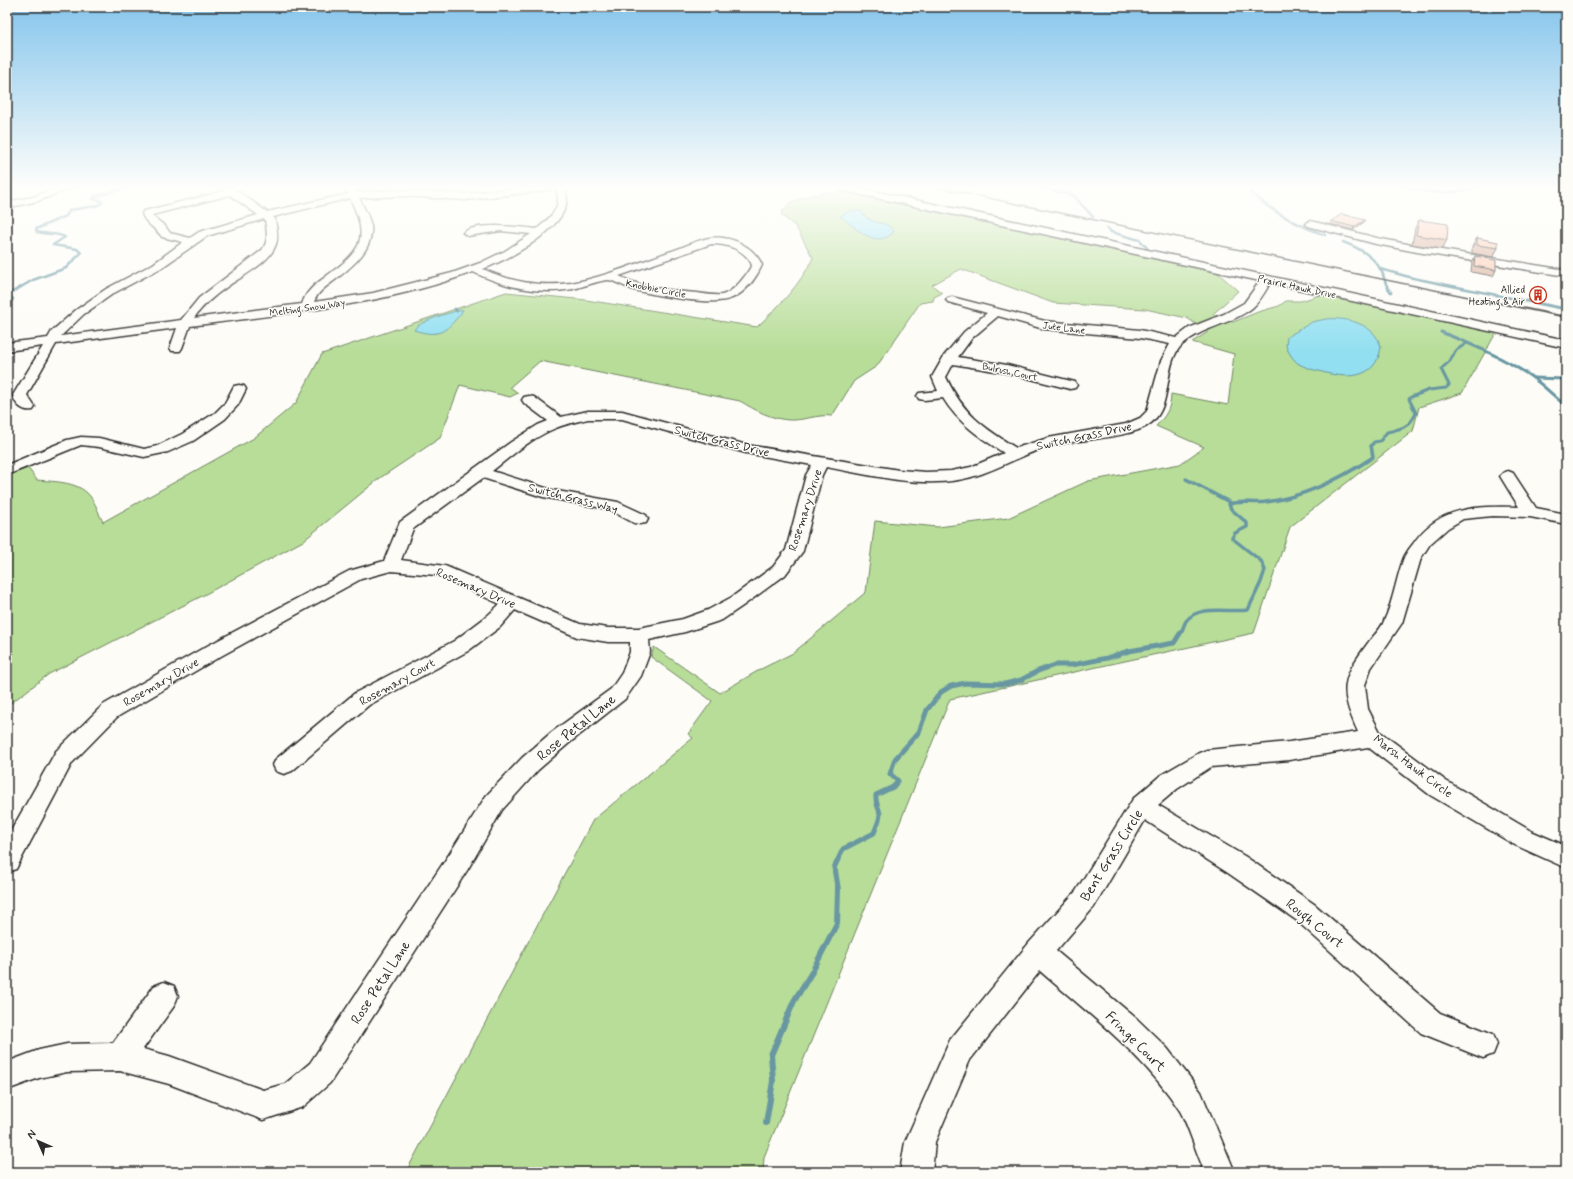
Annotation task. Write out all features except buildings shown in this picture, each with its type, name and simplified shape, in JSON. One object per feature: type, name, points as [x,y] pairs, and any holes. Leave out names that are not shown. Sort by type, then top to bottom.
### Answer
[{"type":"street","points":[[28,407],[21,399],[20,395],[52,341],[67,323],[92,302],[157,266],[190,242]]},
{"type":"street","points":[[176,348],[178,336],[184,324],[198,304],[265,253],[271,242]]},
{"type":"street","points":[[307,307],[309,298],[313,292],[345,266],[365,242]]},
{"type":"street","name":"Melting Snow Way","points":[[7,347],[307,307],[399,290],[472,268],[510,251],[525,242]]},
{"type":"street","name":"Knobbie Circle","points":[[610,276],[704,242]]},
{"type":"street","name":"Knobbie Circle","points":[[610,276],[630,285],[723,298],[733,293],[751,275],[757,265],[754,256],[743,249],[726,242]]},
{"type":"street","name":"Prairie Hawk Drive","points":[[1093,242],[1566,344]]},
{"type":"street","points":[[1385,242],[1410,248],[1566,273]]},
{"type":"street","points":[[472,268],[507,283],[532,288],[564,287],[592,282],[610,276]]},
{"type":"street","name":"Switch Grass Drive","points":[[391,565],[406,526],[516,445],[544,428],[558,422],[588,414],[622,415],[746,449],[899,475],[939,477],[975,471],[1048,442],[1130,428],[1145,421],[1157,407],[1167,362],[1172,349],[1178,342],[1199,328],[1228,317],[1248,305],[1257,295],[1267,279]]},
{"type":"street","name":"Jute Lane","points":[[952,300],[995,313],[1044,325],[1140,334],[1178,342]]},
{"type":"street","points":[[995,313],[968,334],[939,377],[946,394],[968,422],[1015,454]]},
{"type":"street","name":"Bulrush Court","points":[[950,359],[1007,369],[1070,385]]},
{"type":"street","points":[[7,470],[72,443],[82,441],[100,442],[142,453],[159,451],[216,420],[228,409],[239,389]]},
{"type":"street","points":[[924,396],[946,394]]},
{"type":"street","points":[[528,400],[558,422]]},
{"type":"street","name":"Rosemary Drive","points":[[7,862],[64,757],[110,711],[214,651],[355,575],[391,565],[439,570],[511,603],[577,630],[608,635],[639,635],[685,625],[715,615],[738,601],[779,571],[794,551],[814,475],[821,462]]},
{"type":"street","name":"Switch Grass Way","points":[[481,472],[549,494],[612,506],[640,519]]},
{"type":"street","points":[[1508,476],[1530,512]]},
{"type":"street","name":"Marsh Hawk Circle","points":[[1566,519],[1530,512],[1492,511],[1459,515],[1442,524],[1424,540],[1412,558],[1393,623],[1362,666],[1355,685],[1358,709],[1372,738],[1438,788],[1523,838],[1566,857]]},
{"type":"street","name":"Rosemary Court","points":[[284,765],[362,700],[460,646],[493,622],[511,603]]},
{"type":"street","name":"Rose Petal Lane","points":[[7,1076],[39,1064],[66,1058],[120,1057],[169,1070],[263,1105],[293,1097],[320,1073],[459,861],[494,803],[530,764],[560,738],[618,694],[631,676],[640,652],[639,635]]},
{"type":"street","name":"Bent Grass Circle","points":[[916,1172],[920,1142],[960,1050],[1038,952],[1085,899],[1141,806],[1169,782],[1207,759],[1289,751],[1372,738]]},
{"type":"street","name":"Rough Court","points":[[1141,806],[1237,865],[1305,912],[1431,1023],[1483,1044]]},
{"type":"street","name":"Fringe Court","points":[[1038,952],[1127,1029],[1157,1058],[1191,1102],[1217,1165],[1218,1172]]},
{"type":"street","points":[[120,1057],[164,996]]},
{"type":"green space","points":[[804,242],[1075,242],[1218,273],[1238,291],[1213,314],[1233,322],[1258,312],[1279,306],[1286,301],[1301,301],[1320,295],[1496,333],[1462,393],[1419,407],[1413,431],[1290,527],[1254,633],[950,699],[764,1157],[763,1172],[406,1172],[593,820],[693,738],[688,734],[712,701],[651,657],[654,647],[720,693],[761,669],[793,653],[866,592],[875,521],[938,527],[1008,518],[1088,481],[1180,464],[1204,447],[1156,426],[1167,412],[1171,394],[1228,405],[1234,354],[1192,342],[1208,332],[1187,318],[1145,309],[1053,303],[961,269],[932,285],[942,293],[934,297],[933,301],[920,303],[877,366],[854,381],[832,416],[794,420],[776,418],[763,414],[740,401],[540,361],[510,387],[518,393],[510,397],[460,385],[440,438],[380,478],[303,541],[202,596],[49,674],[7,706],[7,476],[28,468],[37,480],[60,482],[75,486],[87,493],[92,499],[103,522],[254,438],[296,403],[322,354],[506,292],[586,300],[757,327],[781,303],[795,286],[808,268],[813,258]]},
{"type":"water","points":[[463,310],[456,320],[441,332],[430,333],[414,330],[416,327],[428,321]]},
{"type":"water","points":[[1326,319],[1343,319],[1351,321],[1373,333],[1378,339],[1381,347],[1378,358],[1373,366],[1366,372],[1349,376],[1329,374],[1309,368],[1295,361],[1286,346],[1287,337],[1312,322]]},
{"type":"waterway","points":[[10,301],[13,299],[9,294],[33,280],[66,268],[81,253],[77,249],[53,245],[57,242]]},
{"type":"waterway","points":[[1142,242],[1148,249]]},
{"type":"waterway","points":[[1343,242],[1355,247],[1370,257],[1381,269]]},
{"type":"waterway","points":[[1381,269],[1413,278],[1526,301]]},
{"type":"waterway","points":[[1381,269],[1386,285],[1391,292]]},
{"type":"waterway","points":[[7,303],[12,300]]},
{"type":"waterway","points":[[1521,300],[1526,301]]},
{"type":"waterway","points":[[1526,301],[1566,309]]},
{"type":"waterway","points":[[1441,332],[1477,347],[1511,364],[1537,381],[1566,406]]},
{"type":"waterway","points":[[1371,446],[1374,442],[1380,441],[1387,432],[1404,427],[1414,418],[1416,413],[1409,399],[1411,397],[1429,390],[1446,388],[1449,385],[1441,369],[1450,361],[1455,351],[1467,343]]},
{"type":"waterway","points":[[1533,378],[1566,379]]},
{"type":"waterway","points":[[1181,633],[1186,621],[1198,613],[1215,610],[1248,610],[1261,582],[1265,570],[1261,561],[1232,538],[1235,533],[1247,527],[1247,523],[1231,509],[1229,504],[1280,499],[1294,496],[1322,486],[1373,457],[1371,446]]},
{"type":"waterway","points":[[1186,479],[1231,503]]},
{"type":"waterway","points":[[835,872],[834,868],[843,849],[874,833],[880,814],[876,801],[876,795],[893,787],[898,781],[890,774],[895,759],[919,732],[927,710],[941,692],[951,686],[966,683],[1005,684],[1021,680],[1038,671],[1055,665],[1072,665],[1107,658],[1129,651],[1174,643],[1181,632]]},
{"type":"waterway","points":[[766,1123],[773,1081],[771,1055],[794,1001],[812,972],[837,923],[838,890],[835,871]]},
{"type":"railway","points":[[1202,242],[1488,301]]},
{"type":"railway","points":[[1483,300],[1566,317]]},
{"type":"place","name":"Allied Heating & Air","points":[[1538,295]]}]
